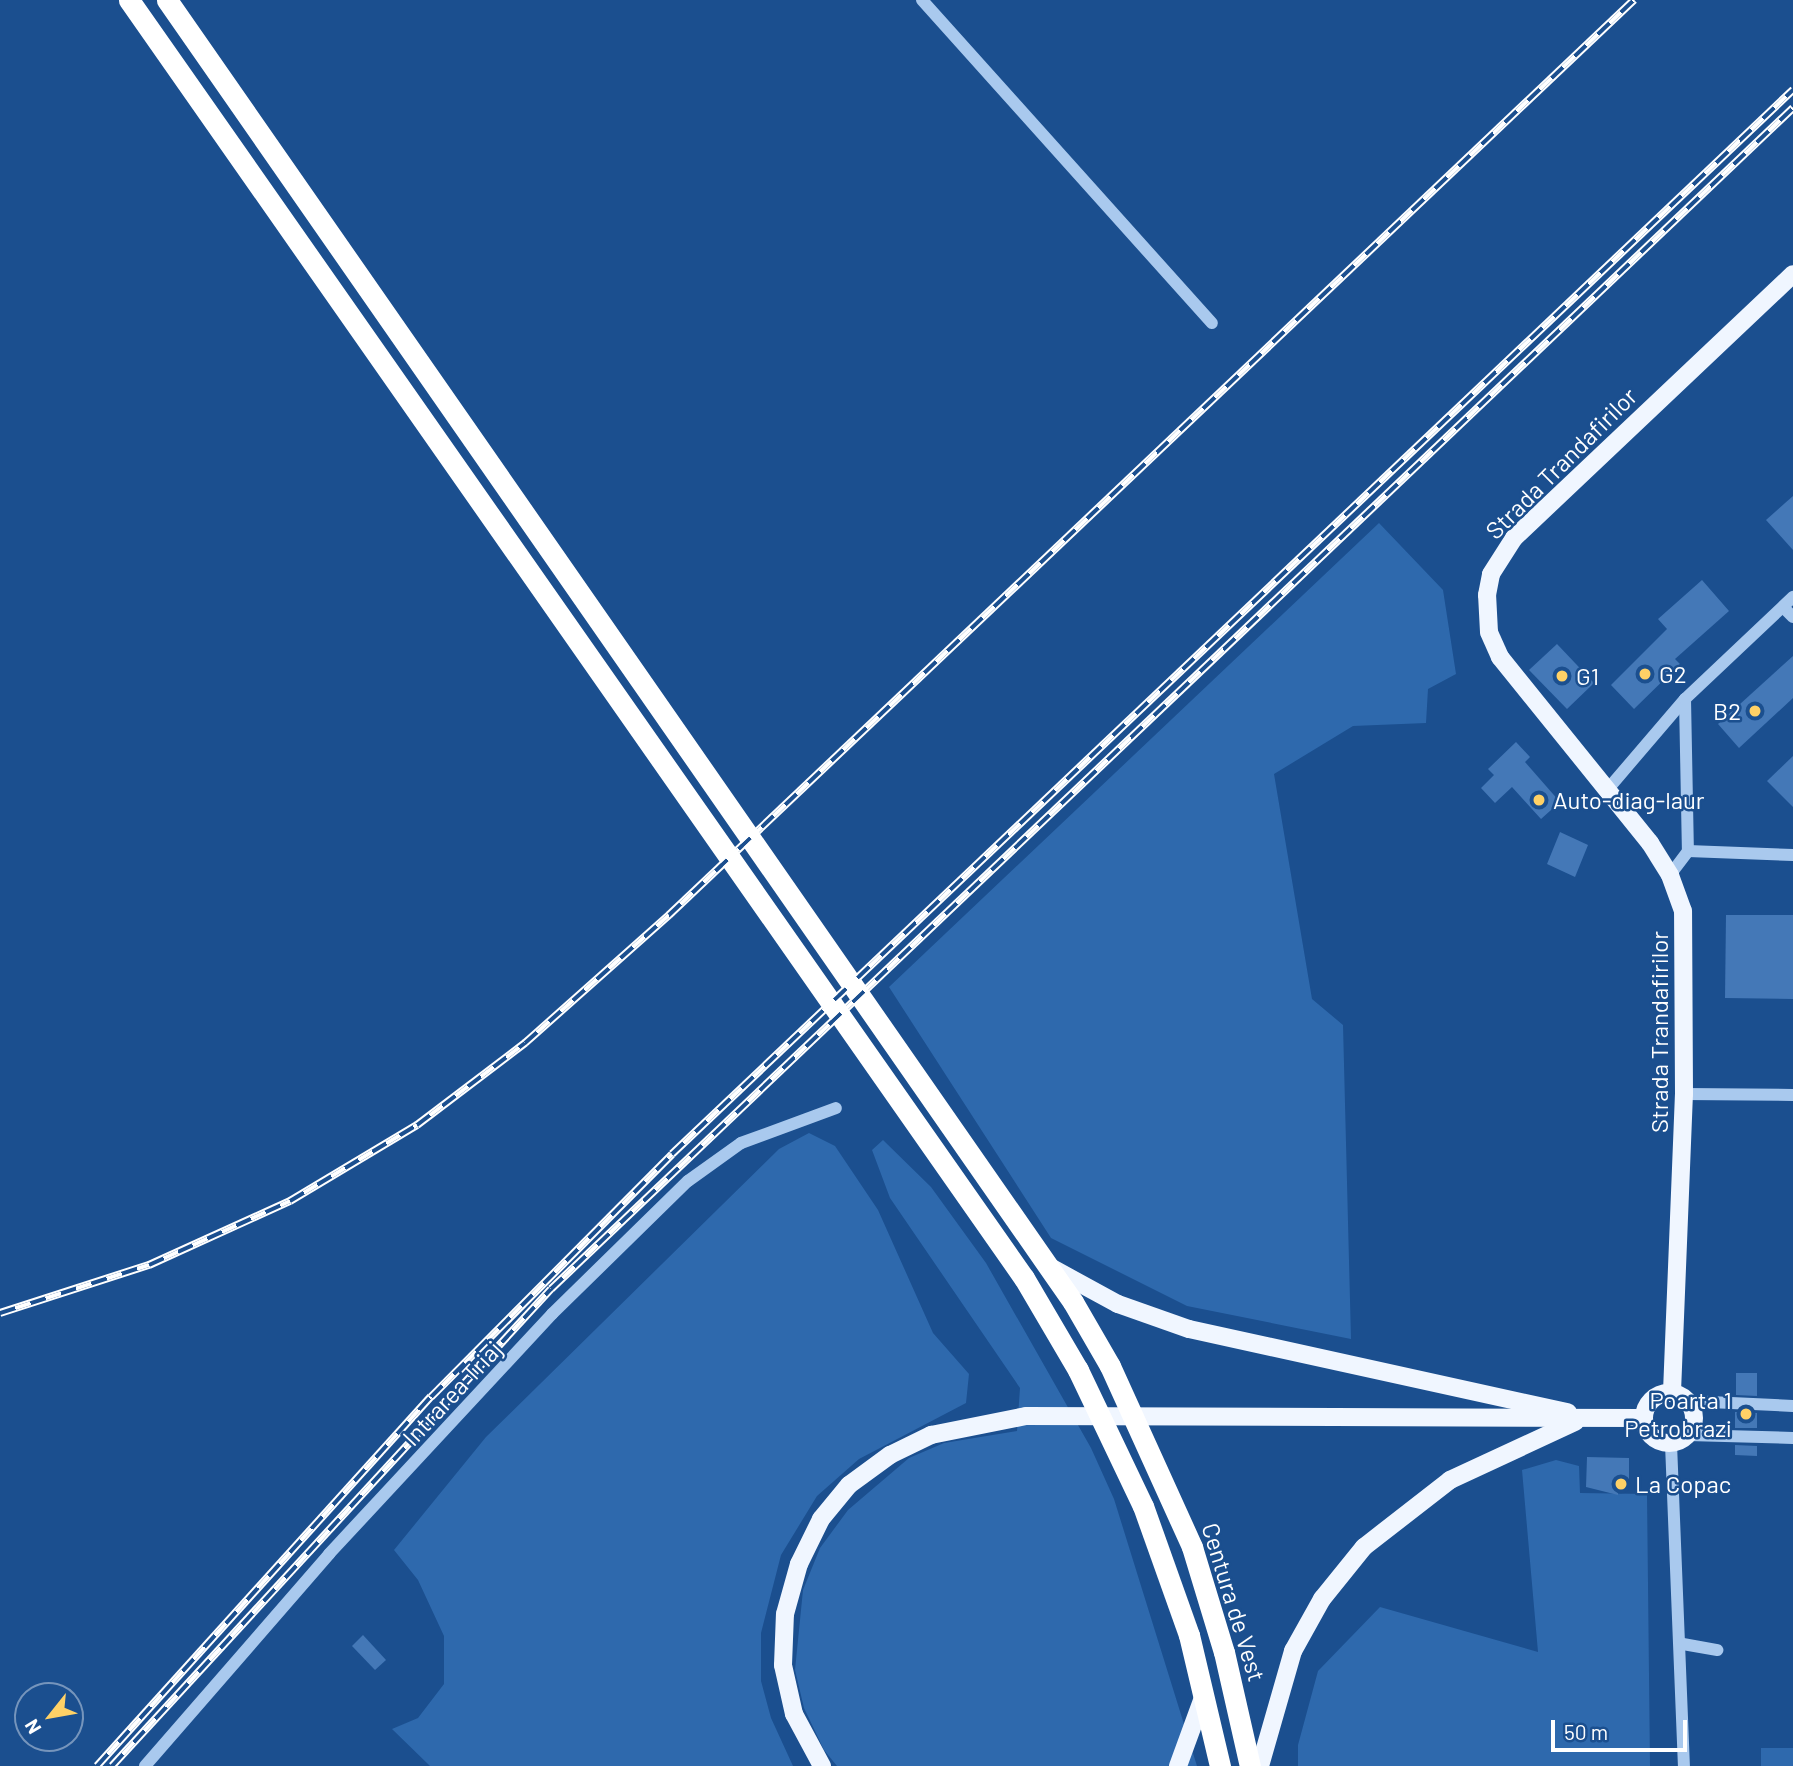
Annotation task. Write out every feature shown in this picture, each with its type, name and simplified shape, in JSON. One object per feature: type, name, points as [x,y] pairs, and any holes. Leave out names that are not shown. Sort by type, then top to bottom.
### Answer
[{"type":"highway","points":[[129,0],[618,693],[1024,1278],[1078,1370],[1124,1462],[1175,1592],[1204,1692],[1220,1766]]},
{"type":"highway","name":"Centura de Vest","points":[[170,2],[1050,1267],[1110,1366],[1154,1457],[1209,1596],[1250,1766]]},
{"type":"main road","name":"Strada Trandafirilor","points":[[1680,1397],[1685,927],[1670,875],[1608,789],[1500,657],[1487,619],[1491,574],[1514,538],[1793,274]]},
{"type":"main road","points":[[1050,1267],[1118,1304],[1189,1329],[1588,1418]]},
{"type":"main road","points":[[1680,1397],[1694,1415],[1688,1435],[1671,1444],[1648,1434],[1643,1418],[1649,1402],[1680,1397]]},
{"type":"main road","points":[[822,1766],[794,1714],[785,1678],[783,1639],[791,1589],[809,1540],[835,1500],[870,1469],[911,1444],[975,1422],[1026,1416],[1643,1418]]},
{"type":"main road","points":[[1260,1766],[1293,1651],[1322,1599],[1364,1547],[1450,1480],[1518,1444],[1588,1418]]},
{"type":"main road","points":[[1178,1766],[1204,1692]]},
{"type":"street","points":[[922,0],[1062,150],[1212,323]]},
{"type":"street","points":[[1608,789],[1685,699],[1793,597]]},
{"type":"street","points":[[1783,607],[1793,617]]},
{"type":"street","points":[[1670,875],[1688,851],[1685,699]]},
{"type":"street","points":[[1688,851],[1793,855]]},
{"type":"street","points":[[1684,1094],[1793,1095]]},
{"type":"street","name":"Intrarea Triaj","points":[[145,1766],[329,1554],[552,1314],[688,1181],[741,1143],[836,1108]]},
{"type":"street","points":[[1680,1397],[1793,1406]]},
{"type":"street","points":[[1688,1435],[1793,1437]]},
{"type":"street","points":[[1671,1444],[1683,1644],[1684,1766]]},
{"type":"street","points":[[1683,1644],[1717,1650]]},
{"type":"shaded area","points":[[1379,523],[1443,590],[1456,674],[1428,689],[1426,723],[1353,726],[1274,774],[1312,999],[1343,1025],[1351,1339],[1187,1306],[1051,1238],[889,987]]},
{"type":"shaded area","points":[[809,1133],[835,1146],[878,1210],[933,1333],[969,1374],[966,1403],[859,1459],[817,1496],[781,1555],[761,1633],[761,1681],[771,1718],[793,1766],[430,1766],[392,1729],[418,1718],[444,1684],[444,1636],[418,1580],[394,1550],[486,1437],[779,1149]]},
{"type":"shaded area","points":[[883,1140],[931,1187],[986,1263],[1091,1448],[1114,1499],[1197,1766],[837,1766],[824,1750],[804,1708],[795,1670],[803,1590],[820,1548],[848,1510],[909,1458],[944,1443],[1017,1431],[1020,1388],[890,1198],[872,1150]]},
{"type":"shaded area","points":[[1556,1460],[1579,1466],[1580,1493],[1647,1494],[1650,1766],[1298,1766],[1298,1745],[1318,1671],[1380,1607],[1538,1652],[1522,1470]]},
{"type":"shaded area","points":[[1761,1748],[1793,1748],[1793,1766],[1761,1766]]},
{"type":"building","points":[[1793,496],[1793,550],[1766,520]]},
{"type":"building","points":[[1702,580],[1729,611],[1675,659],[1680,664],[1634,709],[1611,685],[1667,629],[1658,619]]},
{"type":"building","name":"G1","points":[[1557,644],[1594,683],[1567,709],[1529,670]]},
{"type":"building","name":"B2","points":[[1793,656],[1793,698],[1739,748],[1718,724]]},
{"type":"building","points":[[1516,742],[1530,757],[1525,762],[1560,802],[1541,819],[1512,787],[1495,803],[1481,788],[1494,775],[1488,769]]},
{"type":"building","points":[[1793,756],[1793,807],[1767,781]]},
{"type":"building","points":[[1560,832],[1588,845],[1575,877],[1547,864]]},
{"type":"building","points":[[1726,915],[1793,915],[1793,999],[1725,998]]},
{"type":"building","points":[[1736,1373],[1757,1373],[1757,1396],[1736,1395]]},
{"type":"building","points":[[1735,1412],[1757,1413],[1757,1428],[1735,1428]]},
{"type":"building","points":[[1735,1445],[1757,1446],[1757,1456],[1735,1455]]},
{"type":"building","points":[[1587,1457],[1629,1458],[1629,1488],[1618,1488],[1618,1495],[1586,1487]]},
{"type":"building","points":[[363,1635],[386,1660],[375,1670],[352,1646]]},
{"type":"railway","points":[[0,1313],[149,1265],[290,1201],[417,1125],[525,1043],[669,915],[1634,0]]},
{"type":"railway","points":[[97,1766],[431,1397],[672,1154],[1793,90]]},
{"type":"railway","points":[[112,1766],[551,1289],[1793,108]]},
{"type":"place","name":"G2","points":[[1645,674]]},
{"type":"place","name":"G1","points":[[1562,676]]},
{"type":"place","name":"B2","points":[[1755,711]]},
{"type":"place","name":"Auto-diag-laur","points":[[1539,800]]},
{"type":"place","name":"Poarta 1 Petrobrazi","points":[[1746,1414]]},
{"type":"place","name":"La Copac","points":[[1621,1484]]}]
